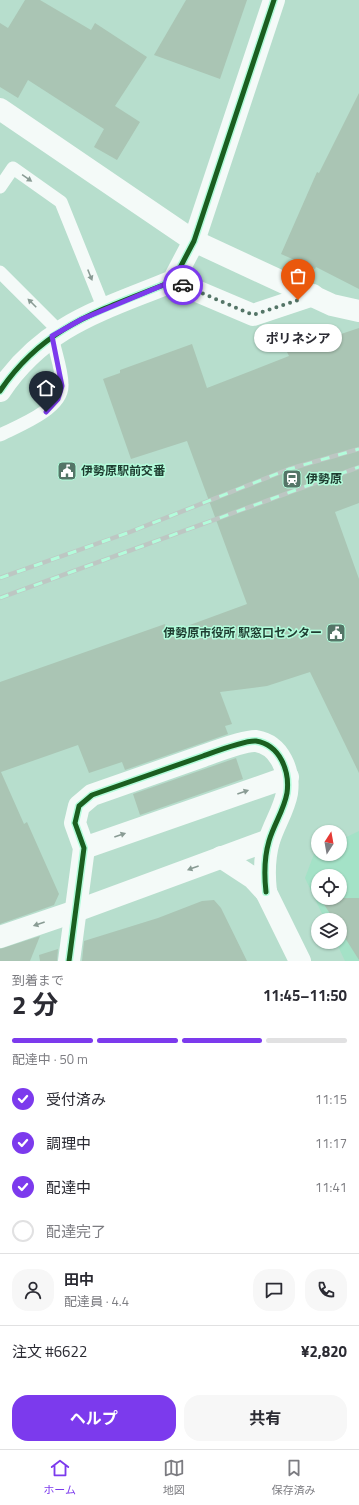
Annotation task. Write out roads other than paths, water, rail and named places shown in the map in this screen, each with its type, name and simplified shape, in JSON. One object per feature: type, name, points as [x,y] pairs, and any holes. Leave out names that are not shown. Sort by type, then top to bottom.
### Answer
[{"type":"street","points":[[0,391],[29,355],[56,333],[104,309],[173,281],[194,241],[274,0]]},
{"type":"street","points":[[0,109],[194,241],[332,305],[359,311]]},
{"type":"street","points":[[173,281],[253,315],[313,296]]},
{"type":"street","points":[[69,961],[84,848],[75,823],[79,806],[92,794],[226,748],[254,741],[273,749],[280,757],[288,777],[287,794],[281,814],[269,840],[264,867],[266,892]]},
{"type":"street","points":[[84,848],[288,777]]},
{"type":"street","points":[[0,937],[76,911],[269,840]]},
{"type":"street","points":[[221,858],[248,875],[266,892],[300,961]]},
{"type":"lane","points":[[0,187],[13,168],[61,202],[104,309]]},
{"type":"lane","points":[[0,272],[56,333],[62,386],[58,399],[46,412],[0,435]]},
{"type":"railway","points":[[0,578],[130,532],[289,469],[359,449]]},
{"type":"railway","points":[[0,598],[359,467]]},
{"type":"place","name":"ポリネシア","points":[[298,300]]},
{"type":"place","name":"伊勢原駅前交番","points":[[67,471]]},
{"type":"place","name":"伊勢原","points":[[292,479]]},
{"type":"place","name":"伊勢原市役所 駅窓口センター","points":[[336,633]]}]
